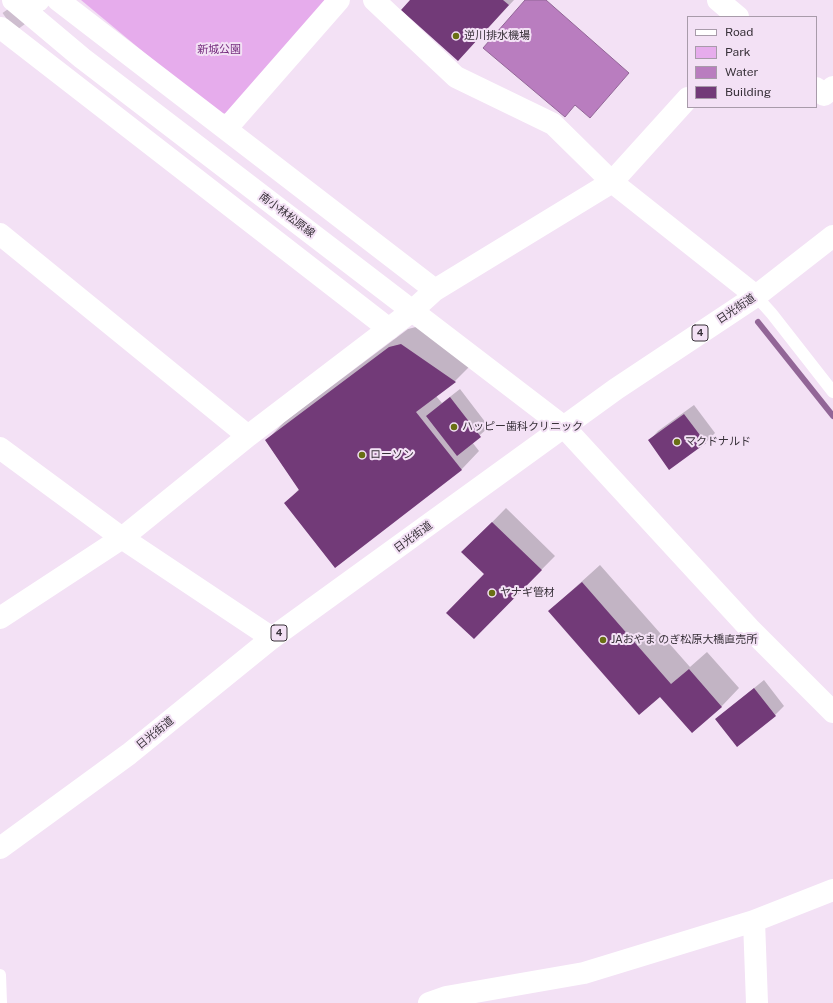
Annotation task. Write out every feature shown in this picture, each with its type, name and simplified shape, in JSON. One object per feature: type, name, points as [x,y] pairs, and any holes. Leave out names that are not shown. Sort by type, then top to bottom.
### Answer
[{"type":"main road","name":"南小林松原線","points":[[13,0],[82,58],[564,427],[749,628],[833,712]]},
{"type":"main road","points":[[45,0],[226,129],[435,290]]},
{"type":"main road","points":[[226,129],[339,0]]},
{"type":"main road","points":[[374,0],[456,77],[553,124],[612,182],[756,296]]},
{"type":"main road","points":[[718,0],[737,16]]},
{"type":"main road","points":[[3,26],[389,329]]},
{"type":"main road","points":[[817,89],[824,95],[833,87]]},
{"type":"main road","points":[[0,618],[122,538],[248,436],[389,329],[435,290],[612,182],[687,99]]},
{"type":"main road","points":[[0,234],[248,436]]},
{"type":"main road","name":"日光街道","points":[[0,848],[129,754],[272,638],[616,389],[756,296],[833,236]]},
{"type":"main road","points":[[0,448],[122,538],[272,638]]},
{"type":"main road","points":[[429,1003],[446,997],[584,973],[754,921],[833,890]]},
{"type":"main road","points":[[754,921],[757,1003]]},
{"type":"lane","points":[[756,296],[772,314],[833,392]]},
{"type":"lane","points":[[0,975],[1,1003]]},
{"type":"green space","name":"新城公園","points":[[81,0],[328,0],[231,113],[218,114]]},
{"type":"water","points":[[525,0],[546,0],[629,73],[590,118],[575,105],[565,117],[483,48]]},
{"type":"building","name":"逆川排水機場","points":[[410,0],[503,0],[509,5],[458,61],[401,10]]},
{"type":"building","name":"ローソン","points":[[401,344],[456,382],[416,412],[462,470],[335,568],[284,503],[299,490],[265,440],[389,347]]},
{"type":"building","name":"ハッピー歯科クリニック","points":[[450,397],[481,437],[457,456],[426,416]]},
{"type":"building","name":"マクドナルド","points":[[684,414],[706,443],[669,470],[648,440]]},
{"type":"building","name":"ヤナギ管材","points":[[492,522],[542,570],[474,639],[446,613],[484,574],[461,552]]},
{"type":"building","name":"JAおやま のぎ松原大橋直売所","points":[[582,582],[671,684],[689,669],[722,707],[692,733],[660,697],[639,715],[548,611]]},
{"type":"building","points":[[754,688],[776,716],[737,747],[715,719]]},
{"type":"waterway","points":[[758,322],[833,416]]},
{"type":"tunnel","points":[[9,22],[38,1]]},
{"type":"place","name":"逆川排水機場","points":[[456,36]]},
{"type":"place","name":"ハッピー歯科クリニック","points":[[454,427]]},
{"type":"place","name":"マクドナルド","points":[[677,442]]},
{"type":"place","name":"ローソン","points":[[362,455]]},
{"type":"place","name":"ヤナギ管材","points":[[492,593]]},
{"type":"place","name":"JAおやま のぎ松原大橋直売所","points":[[603,640]]}]
